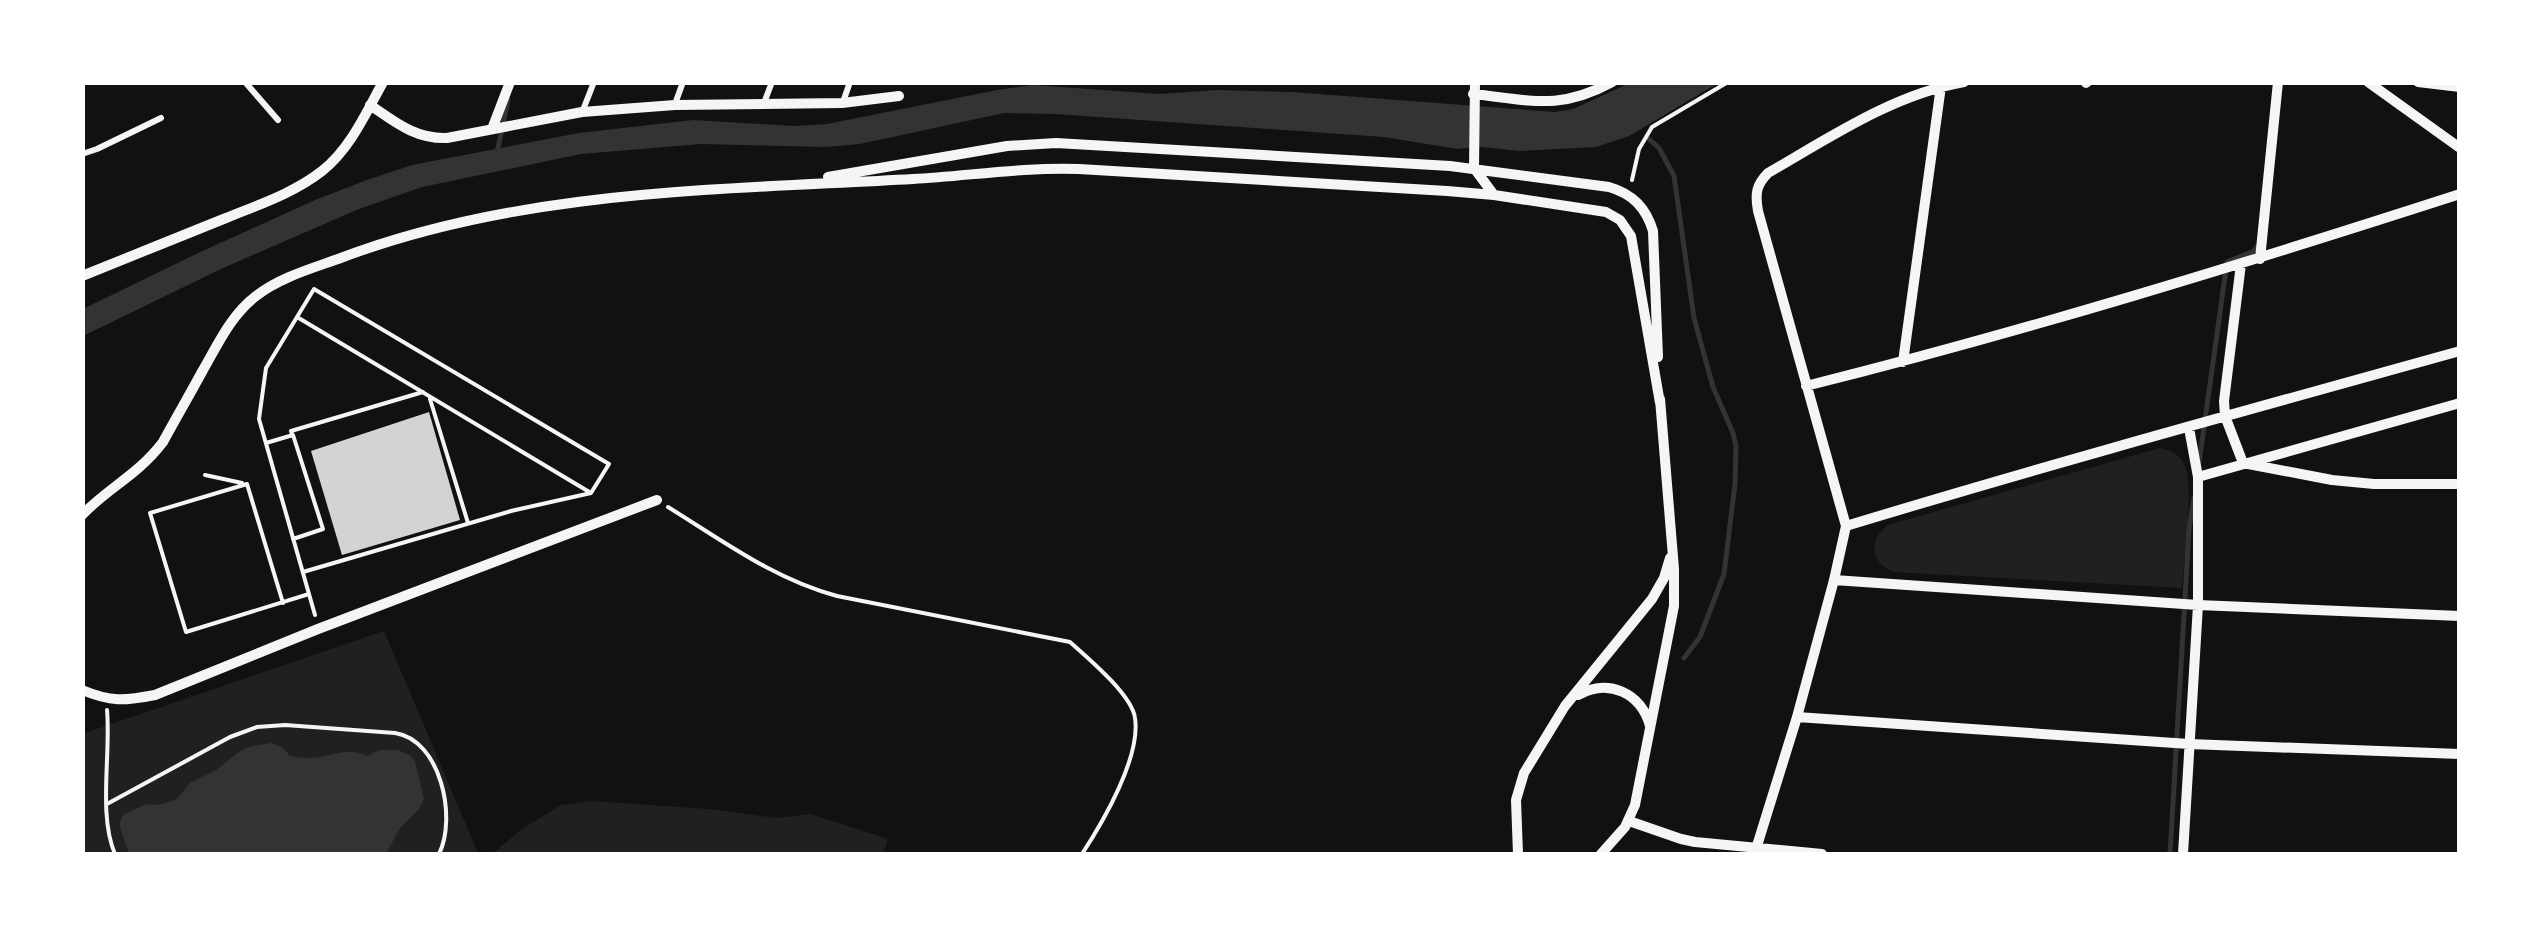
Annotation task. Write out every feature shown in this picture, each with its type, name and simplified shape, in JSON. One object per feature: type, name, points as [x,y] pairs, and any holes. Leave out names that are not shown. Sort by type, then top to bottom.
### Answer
[{"type":"street","points":[[82,276],[307,182],[339,154],[383,82]]},
{"type":"street","points":[[1494,195],[1474,168],[1474,93],[1565,102],[1612,82]]},
{"type":"street","points":[[1756,850],[1797,716],[1846,526],[1758,211],[1756,190],[1768,173],[1864,118],[1941,86],[1964,82]]},
{"type":"street","points":[[2260,258],[2278,82]]},
{"type":"street","points":[[2368,82],[2460,148]]},
{"type":"street","points":[[2418,82],[2460,87]]},
{"type":"street","points":[[492,129],[510,83]]},
{"type":"street","points":[[1903,362],[1941,86]]},
{"type":"street","points":[[370,105],[419,136],[447,138],[582,112],[675,105],[842,103],[900,96]]},
{"type":"street","points":[[792,184],[1007,146],[1056,144],[1474,168],[1610,187],[1628,194],[1644,210],[1652,231],[1674,606],[1636,805],[1629,821],[1601,854]]},
{"type":"street","points":[[82,515],[153,455],[233,319],[255,297],[278,282],[398,238],[485,216],[566,203],[792,184],[1058,168],[1494,195],[1606,212],[1627,227],[1634,246],[1660,403]]},
{"type":"street","points":[[1806,386],[1903,362],[2241,264],[2460,194]]},
{"type":"street","points":[[2241,264],[2224,401],[2225,416],[2243,462]]},
{"type":"street","points":[[1846,526],[2018,473],[2460,351]]},
{"type":"street","points":[[2198,477],[2460,403]]},
{"type":"street","points":[[2183,854],[2198,604],[2198,477],[2189,428]]},
{"type":"street","points":[[2243,462],[2360,483],[2460,484]]},
{"type":"street","points":[[84,496],[107,492]]},
{"type":"street","points":[[82,690],[106,700],[126,701],[154,695],[657,500]]},
{"type":"street","points":[[1519,852],[1516,800],[1524,773],[1565,706],[1652,599],[1672,552]]},
{"type":"street","points":[[1834,580],[2198,604],[2460,616]]},
{"type":"street","points":[[1565,706],[1582,692],[1613,688],[1638,702],[1650,728]]},
{"type":"street","points":[[1797,716],[2190,744],[2460,754]]},
{"type":"street","points":[[1629,821],[1680,839],[1822,854]]},
{"type":"lane","points":[[245,82],[278,120]]},
{"type":"lane","points":[[582,112],[594,82]]},
{"type":"lane","points":[[675,105],[684,82]]},
{"type":"lane","points":[[764,104],[772,82]]},
{"type":"lane","points":[[842,103],[850,82]]},
{"type":"lane","points":[[82,154],[161,118]]},
{"type":"path","points":[[1628,194],[1639,149],[1652,127],[1728,82]]},
{"type":"path","points":[[303,572],[468,523],[591,493],[608,464],[314,289],[266,368],[259,419],[318,629]]},
{"type":"path","points":[[297,318],[591,493]]},
{"type":"path","points":[[294,538],[323,529],[292,431],[422,392]]},
{"type":"path","points":[[429,396],[468,523]]},
{"type":"path","points":[[301,418],[303,427]]},
{"type":"path","points":[[266,443],[292,435]]},
{"type":"path","points":[[205,476],[247,484]]},
{"type":"path","points":[[247,484],[150,513],[186,632],[309,594]]},
{"type":"path","points":[[247,484],[283,603]]},
{"type":"path","points":[[657,500],[775,573],[805,587],[1070,642],[1098,666],[1136,715],[1134,749],[1104,820],[1082,854]]},
{"type":"path","points":[[106,700],[108,834],[115,854]]},
{"type":"path","points":[[107,804],[230,737],[258,727],[395,732],[421,744],[438,776],[447,820],[439,854]]},
{"type":"shaded area","points":[[1630,83],[1718,83],[1629,136],[1596,147],[1457,149],[1384,137],[1004,113],[860,144],[701,144],[581,154],[422,187],[359,209],[223,268],[83,336],[83,309],[315,200],[412,165],[579,133],[693,120],[827,124],[1033,85],[1159,94],[1217,90],[1292,92],[1555,112],[1573,109]]},
{"type":"shaded area","points":[[2160,448],[2178,456],[2188,476],[2182,588],[1893,572],[1876,557],[1877,537],[1888,525]]},
{"type":"shaded area","points":[[384,631],[478,853],[83,854],[82,734]]},
{"type":"shaded area","points":[[272,743],[290,756],[305,758],[345,752],[367,756],[380,750],[398,750],[415,762],[424,799],[400,828],[386,854],[129,854],[119,824],[123,815],[146,804],[159,805],[177,799],[190,783],[216,770],[240,751]]},
{"type":"shaded area","points":[[591,801],[776,818],[811,814],[888,839],[883,854],[492,854],[522,829],[561,805]]},
{"type":"building","points":[[429,412],[460,520],[342,555],[311,451]]},
{"type":"waterway","points":[[497,153],[508,100]]},
{"type":"waterway","points":[[1649,139],[1659,148],[1674,176],[1694,318],[1713,387],[1736,446],[1724,574],[1700,637],[1684,658]]},
{"type":"waterway","points":[[2199,463],[2227,262],[2254,251],[2258,245]]},
{"type":"waterway","points":[[2170,854],[2194,498]]}]
